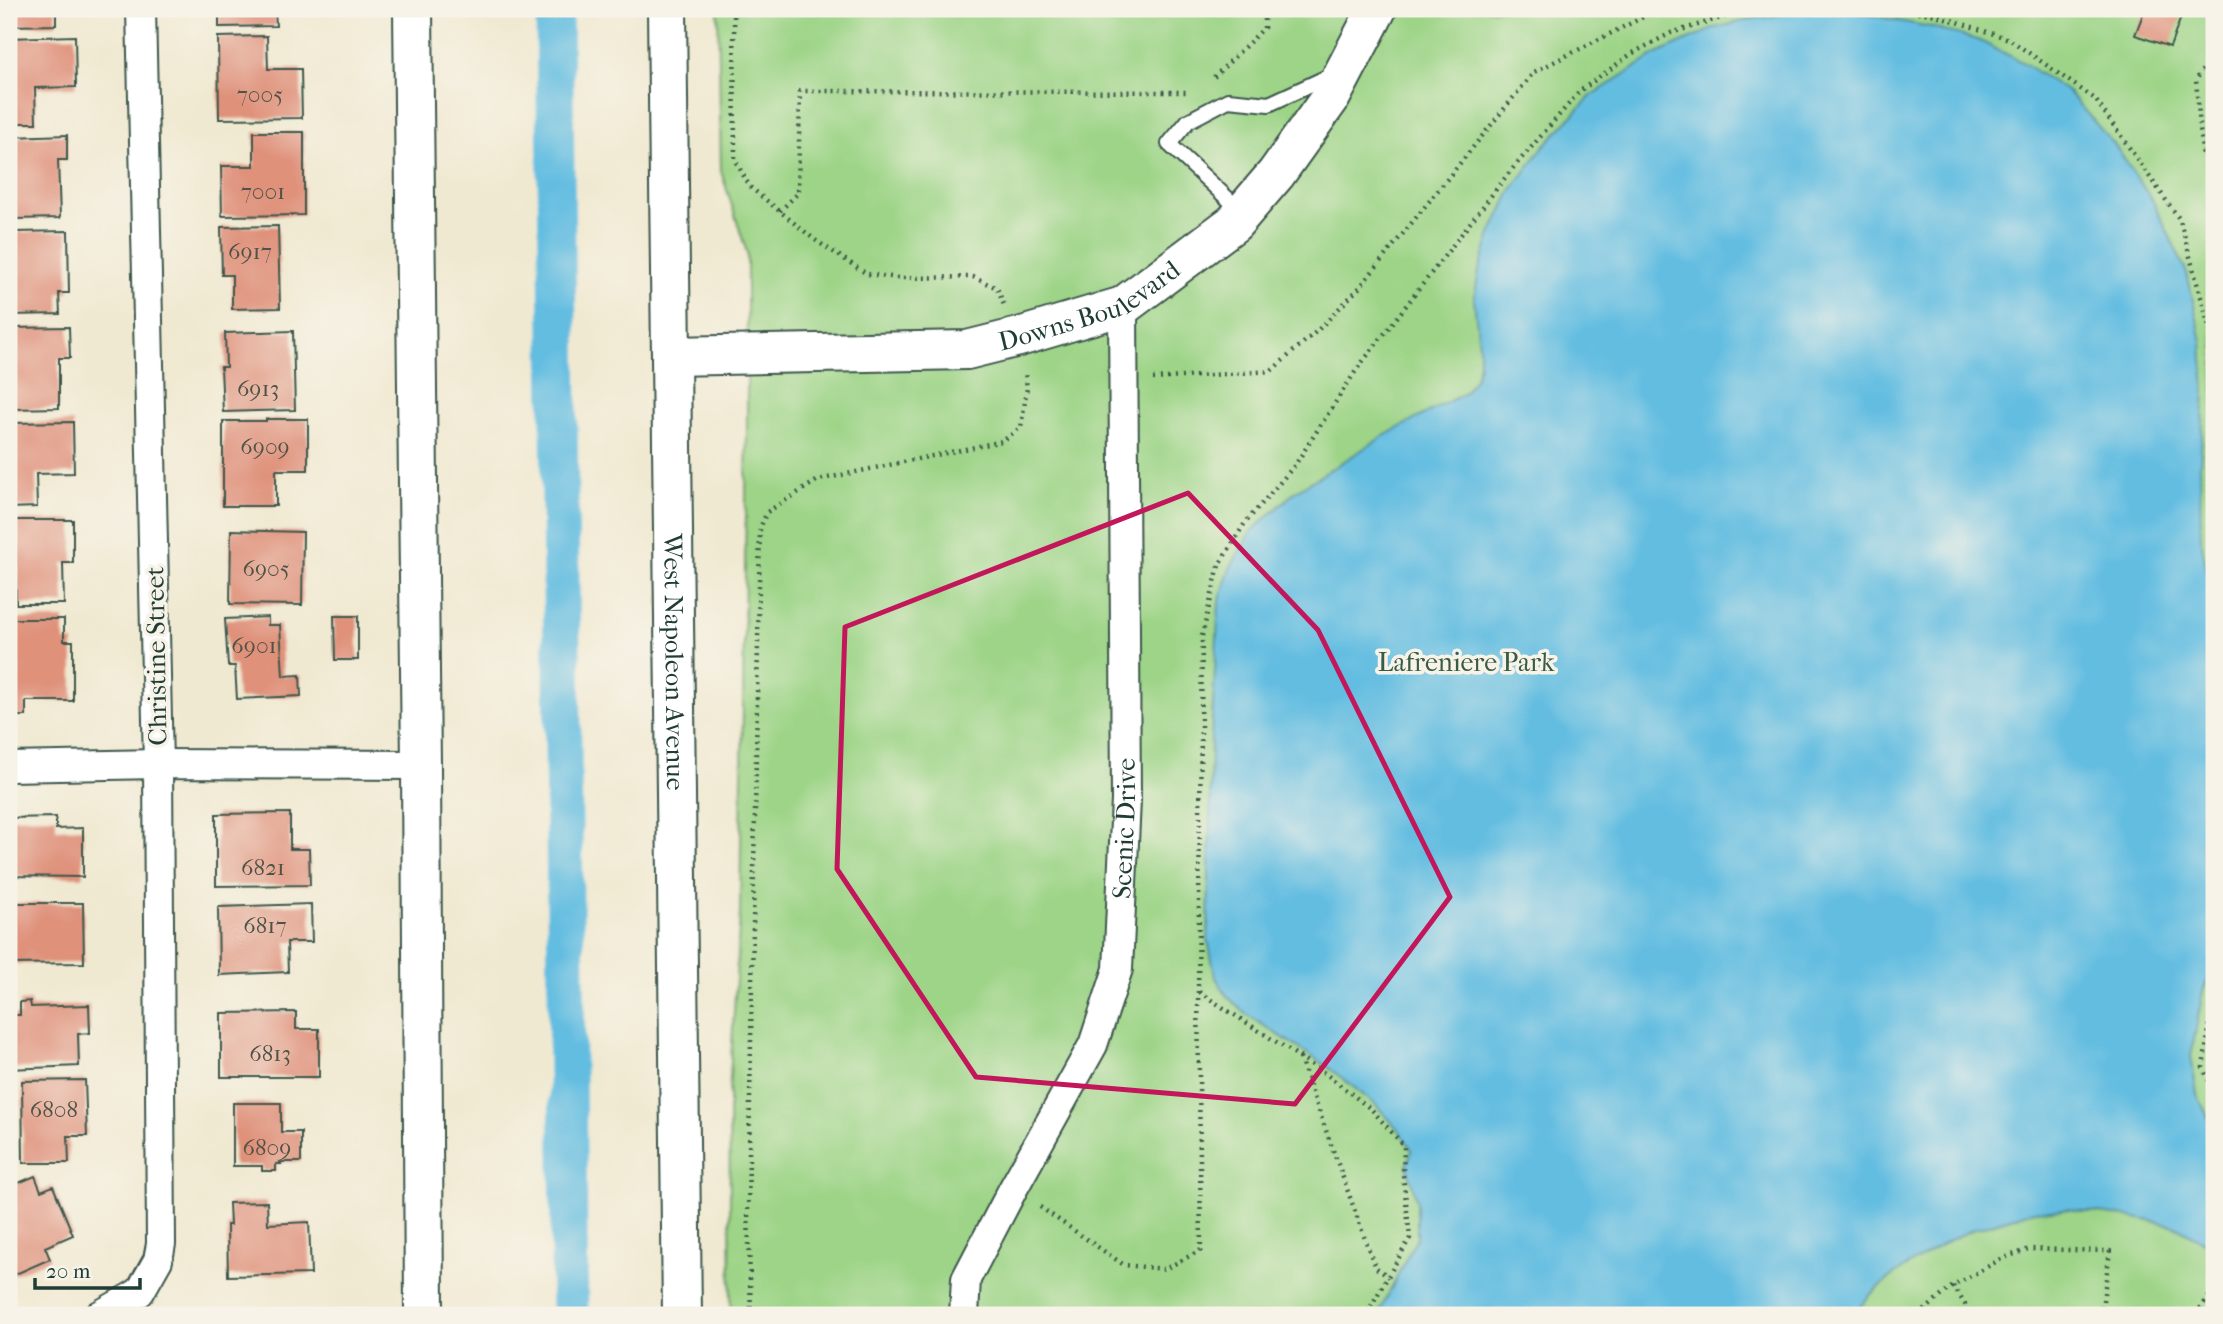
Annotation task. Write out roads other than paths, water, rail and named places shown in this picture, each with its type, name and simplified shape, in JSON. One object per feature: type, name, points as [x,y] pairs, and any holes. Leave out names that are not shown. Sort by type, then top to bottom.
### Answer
[{"type":"main road","points":[[413,9],[424,1315]]},
{"type":"main road","name":"West Napoleon Avenue","points":[[667,9],[682,1315]]},
{"type":"main road","name":"Downs Boulevard","points":[[671,356],[967,350],[1123,306],[1234,223],[1243,213],[1276,174],[1331,97],[1377,9]]},
{"type":"street","name":"Christine Street","points":[[100,1315],[140,1293],[159,1260],[161,1244],[158,764],[141,9]]},
{"type":"street","name":"Scenic Drive","points":[[964,1315],[966,1279],[1093,1045],[1118,969],[1126,800],[1123,306]]},
{"type":"street","points":[[9,766],[421,765]]},
{"type":"lane","points":[[1243,213],[1169,144],[1188,121],[1227,100],[1269,104],[1345,69]]},
{"type":"water","points":[[1840,9],[1935,28],[1978,40],[2022,62],[2068,92],[2114,144],[2154,203],[2187,273],[2202,341],[2205,393],[2200,465],[2201,539],[2207,575],[2214,592],[2214,964],[2203,991],[2191,1056],[2197,1094],[2214,1129],[2214,1247],[2173,1225],[2067,1209],[2034,1211],[1974,1229],[1948,1241],[1895,1274],[1870,1295],[1853,1315],[1378,1315],[1417,1237],[1417,1202],[1407,1165],[1412,1150],[1399,1130],[1376,1105],[1328,1067],[1246,1014],[1227,996],[1215,976],[1208,940],[1211,738],[1219,602],[1230,568],[1251,532],[1296,491],[1387,434],[1463,394],[1475,379],[1479,364],[1479,345],[1474,300],[1479,270],[1491,234],[1511,191],[1543,147],[1591,96],[1655,55],[1715,28],[1796,12]]},
{"type":"waterway","points":[[554,9],[570,1315]]},
{"type":"park label","name":"Lafreniere Park","points":[[1466,662]]}]
